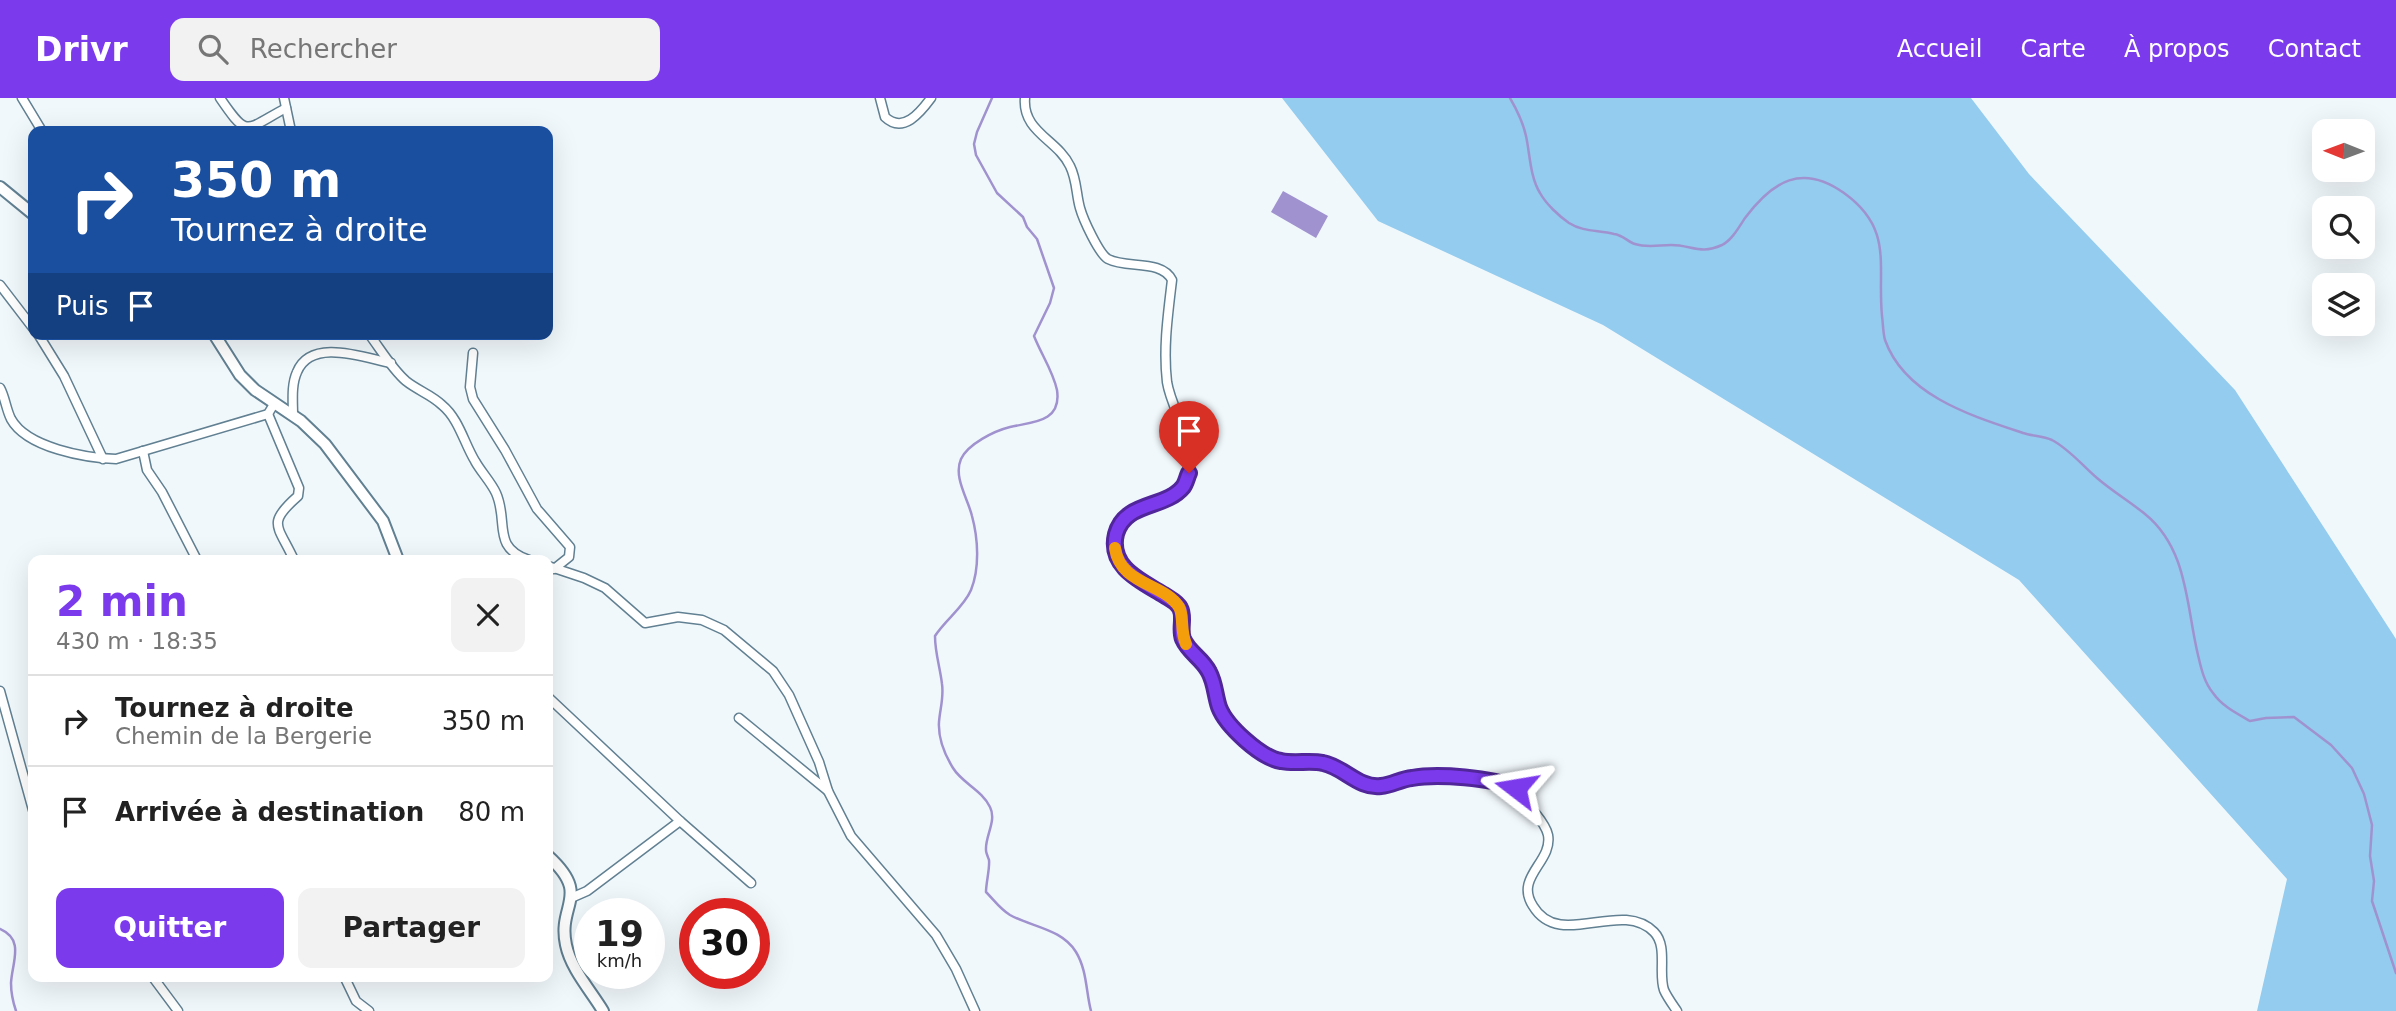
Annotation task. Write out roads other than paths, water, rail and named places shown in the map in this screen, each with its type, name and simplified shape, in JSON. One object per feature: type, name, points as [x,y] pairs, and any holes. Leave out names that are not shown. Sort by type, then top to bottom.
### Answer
[{"type":"street","points":[[22,98],[39,126]]},
{"type":"street","points":[[220,98],[240,126]]},
{"type":"street","points":[[284,98],[290,126]]},
{"type":"street","points":[[880,98],[884,117],[897,124],[907,122],[922,111],[931,98]]},
{"type":"street","points":[[1024,98],[1027,118],[1031,125],[1061,151],[1070,166],[1080,209],[1102,255],[1112,261],[1162,270],[1172,280],[1167,329],[1168,385],[1189,445],[1189,473],[1184,486],[1174,494],[1139,508],[1124,520],[1117,530],[1116,555],[1130,574],[1178,605],[1182,614],[1180,624],[1186,646],[1203,661],[1211,675],[1224,718],[1261,753],[1280,761],[1323,763],[1338,768],[1370,786],[1380,787],[1416,777],[1499,781],[1516,788],[1545,825],[1548,834],[1546,853],[1527,884],[1534,908],[1544,918],[1559,925],[1585,925],[1613,919],[1630,921],[1652,930],[1660,943],[1664,990],[1677,1011]]},
{"type":"street","points":[[253,126],[286,108]]},
{"type":"street","points":[[0,187],[28,210]]},
{"type":"street","points":[[0,285],[28,321]]},
{"type":"street","points":[[42,340],[64,376],[103,458]]},
{"type":"street","points":[[218,340],[240,374],[271,409],[299,488],[298,496],[278,514],[277,524],[292,555]]},
{"type":"street","points":[[374,340],[396,372],[442,405],[452,416],[476,463],[495,491],[501,507],[505,542],[514,555]]},
{"type":"street","points":[[292,415],[297,371],[310,356],[329,353],[391,363]]},
{"type":"street","points":[[473,353],[470,387],[474,399],[537,509],[570,547],[569,557],[553,566]]},
{"type":"street","points":[[0,388],[11,419],[29,435],[64,452],[103,458],[116,459],[271,409],[292,415],[325,444],[383,521],[396,555]]},
{"type":"street","points":[[143,450],[147,470],[162,492],[194,555]]},
{"type":"street","points":[[553,568],[605,588],[645,624],[687,617],[702,620],[724,630],[773,671],[782,682],[820,762],[828,791],[851,836],[936,935],[956,969],[975,1011]]},
{"type":"street","points":[[0,691],[28,792]]},
{"type":"street","points":[[553,702],[680,821],[751,883]]},
{"type":"street","points":[[738,718],[828,791]]},
{"type":"street","points":[[571,898],[587,891],[680,821]]},
{"type":"street","points":[[553,862],[568,878],[571,898],[565,931],[568,954],[603,1011]]},
{"type":"street","points":[[156,982],[178,1011]]},
{"type":"street","points":[[347,982],[356,1001],[369,1011]]},
{"type":"waterway","points":[[992,98],[977,132],[974,144],[976,155],[997,193],[1023,217],[1037,239],[1054,288],[1034,336],[1053,376],[1057,401],[1050,415],[989,435],[969,448],[961,459],[959,473],[974,525],[977,563],[968,596],[935,636],[942,689],[940,734],[953,768],[982,796],[992,812],[986,845],[989,860],[986,892],[1010,915],[1055,933],[1070,944],[1082,966],[1091,1011]]},
{"type":"waterway","points":[[1510,98],[1523,126],[1532,173],[1540,193],[1557,213],[1580,228],[1617,235],[1640,245],[1714,248],[1729,240],[1766,194],[1789,180],[1802,178],[1829,184],[1860,207],[1877,234],[1880,249],[1885,340],[1908,376],[1924,390],[1962,411],[2023,433],[2052,440],[2145,514],[2159,528],[2178,561],[2202,670],[2207,684],[2217,698],[2250,721],[2294,717],[2331,745],[2352,768],[2364,794],[2372,825],[2372,901],[2396,973]]},
{"type":"waterway","points":[[0,929],[8,934],[15,945],[11,983],[16,1011]]}]
